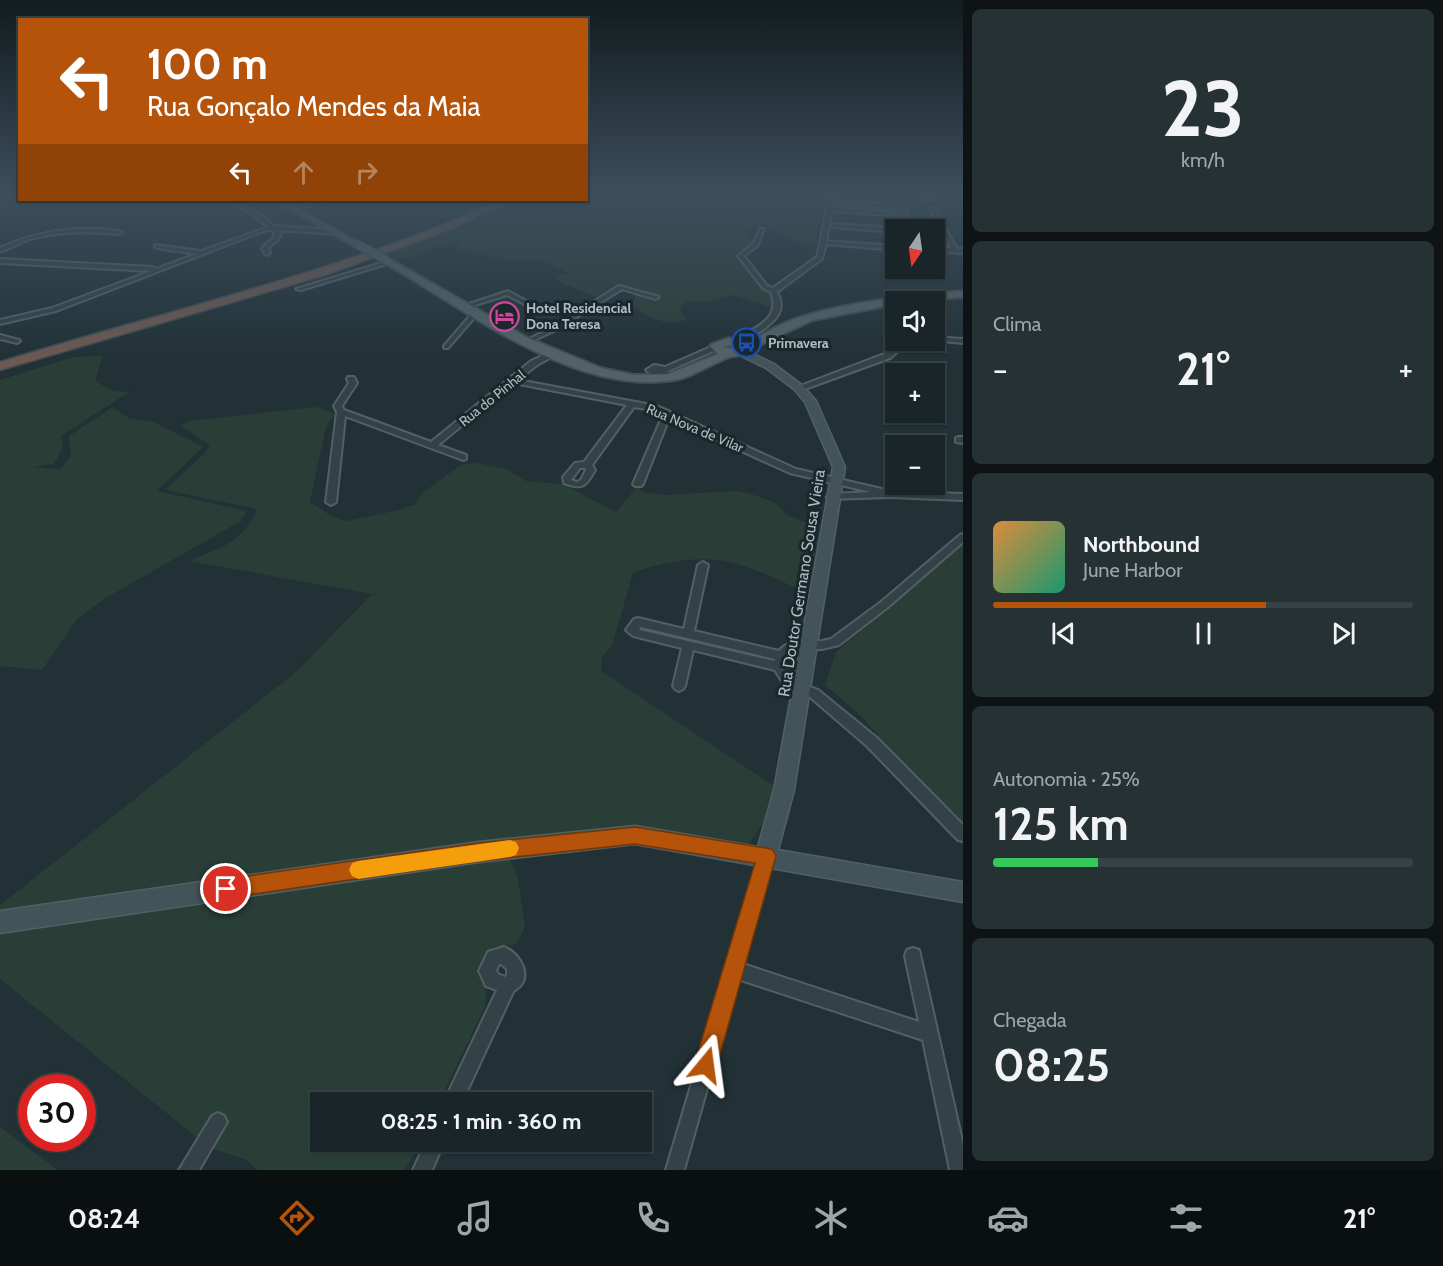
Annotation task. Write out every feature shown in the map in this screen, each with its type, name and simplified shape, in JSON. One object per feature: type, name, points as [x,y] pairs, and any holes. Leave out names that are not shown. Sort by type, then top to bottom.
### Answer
[{"type":"highway","points":[[0,357],[365,250]]},
{"type":"highway","points":[[0,366],[385,250]]},
{"type":"main road","points":[[367,250],[553,354],[607,373],[649,380],[687,372],[721,351],[757,341],[811,317],[914,298],[963,294]]},
{"type":"street","points":[[181,250],[204,253]]},
{"type":"street","points":[[0,322],[54,310],[213,250]]},
{"type":"street","points":[[741,345],[778,310],[780,301],[774,291],[765,287],[741,256],[749,250]]},
{"type":"street","points":[[774,291],[817,262],[821,250]]},
{"type":"street","points":[[947,250],[963,251]]},
{"type":"street","points":[[0,261],[159,269]]},
{"type":"street","points":[[299,289],[388,261]]},
{"type":"street","points":[[528,341],[554,329],[621,287],[656,297]]},
{"type":"street","points":[[446,347],[471,309],[508,293],[530,305]]},
{"type":"street","points":[[0,337],[17,341]]},
{"type":"street","points":[[945,339],[963,340]]},
{"type":"street","name":"Rua Doutor Germano Sousa Vieira","points":[[741,345],[799,388],[810,401],[838,462],[802,692],[784,790],[766,856]]},
{"type":"street","points":[[665,370],[721,351]]},
{"type":"street","points":[[799,388],[886,356],[893,351]]},
{"type":"street","name":"Rua do Pinhal","points":[[433,445],[534,363],[553,354]]},
{"type":"street","points":[[331,502],[341,412],[338,406],[353,382],[351,379]]},
{"type":"street","name":"Rua Nova de Vilar","points":[[514,381],[633,403],[667,414],[834,490],[885,494]]},
{"type":"street","points":[[587,465],[633,403]]},
{"type":"street","points":[[341,412],[463,458]]},
{"type":"street","points":[[638,484],[667,414]]},
{"type":"street","points":[[834,490],[885,494]]},
{"type":"street","points":[[902,495],[961,500]]},
{"type":"street","points":[[963,537],[832,644],[798,645],[785,651],[781,661],[792,685],[802,692],[814,693],[872,742],[963,835]]},
{"type":"street","points":[[679,686],[703,565]]},
{"type":"street","points":[[688,640],[781,661]]},
{"type":"street","points":[[0,922],[479,852],[635,835],[963,892]]},
{"type":"street","points":[[675,1170],[766,856]]},
{"type":"street","points":[[913,956],[959,1170]]},
{"type":"street","points":[[733,969],[930,1034]]},
{"type":"street","points":[[458,1092],[507,986]]},
{"type":"street","points":[[188,1170],[218,1122]]},
{"type":"street","points":[[422,1170],[430,1152]]},
{"type":"green space","points":[[393,250],[428,250],[408,259],[393,258],[383,253]]},
{"type":"green space","points":[[460,250],[751,250],[741,260],[748,271],[769,292],[775,305],[770,307],[732,295],[708,302],[687,301],[681,305],[680,312],[687,318],[681,322],[667,322],[652,317],[632,305],[635,297],[632,293],[620,291],[599,298],[560,282],[555,275],[570,274],[544,261],[508,261]]},
{"type":"green space","points":[[102,356],[95,381],[113,391],[129,392],[61,436],[61,450],[53,464],[33,467],[60,469],[71,456],[69,436],[113,407],[130,419],[151,421],[203,447],[157,491],[247,511],[239,522],[104,599],[77,619],[42,670],[0,666],[0,380],[73,357]]},
{"type":"green space","points":[[317,407],[335,414],[326,427],[310,502],[330,515],[346,521],[399,510],[416,504],[422,493],[462,464],[477,463],[507,469],[526,481],[563,484],[616,512],[637,487],[645,493],[666,495],[738,491],[776,503],[787,515],[815,526],[818,540],[807,593],[749,568],[718,560],[681,561],[633,573],[612,646],[602,657],[601,671],[777,788],[768,816],[749,843],[746,845],[586,831],[532,835],[488,845],[0,910],[0,905],[296,672],[372,594],[189,561],[238,537],[245,530],[257,509],[165,490],[206,452],[210,445],[181,426],[188,421]]},
{"type":"green space","points":[[963,545],[963,827],[858,713],[825,685],[836,652],[934,569],[955,546]]},
{"type":"green space","points":[[509,856],[518,879],[525,927],[517,944],[495,947],[480,964],[486,992],[485,1007],[444,1092],[310,1092],[310,1152],[415,1152],[405,1170],[257,1170],[247,1160],[210,1148],[0,979],[0,934],[279,889]]},
{"type":"green space","points":[[0,1127],[18,1140],[18,1152],[34,1152],[58,1170],[0,1170]]},
{"type":"slow traffic","points":[[358,870],[510,848]]},
{"type":"place","name":"Hotel Residencial Dona Teresa","points":[[505,316]]},
{"type":"place","name":"Primavera","points":[[747,343]]},
{"type":"route","points":[[226,889],[479,852],[635,835],[766,856],[706,1065]]}]
